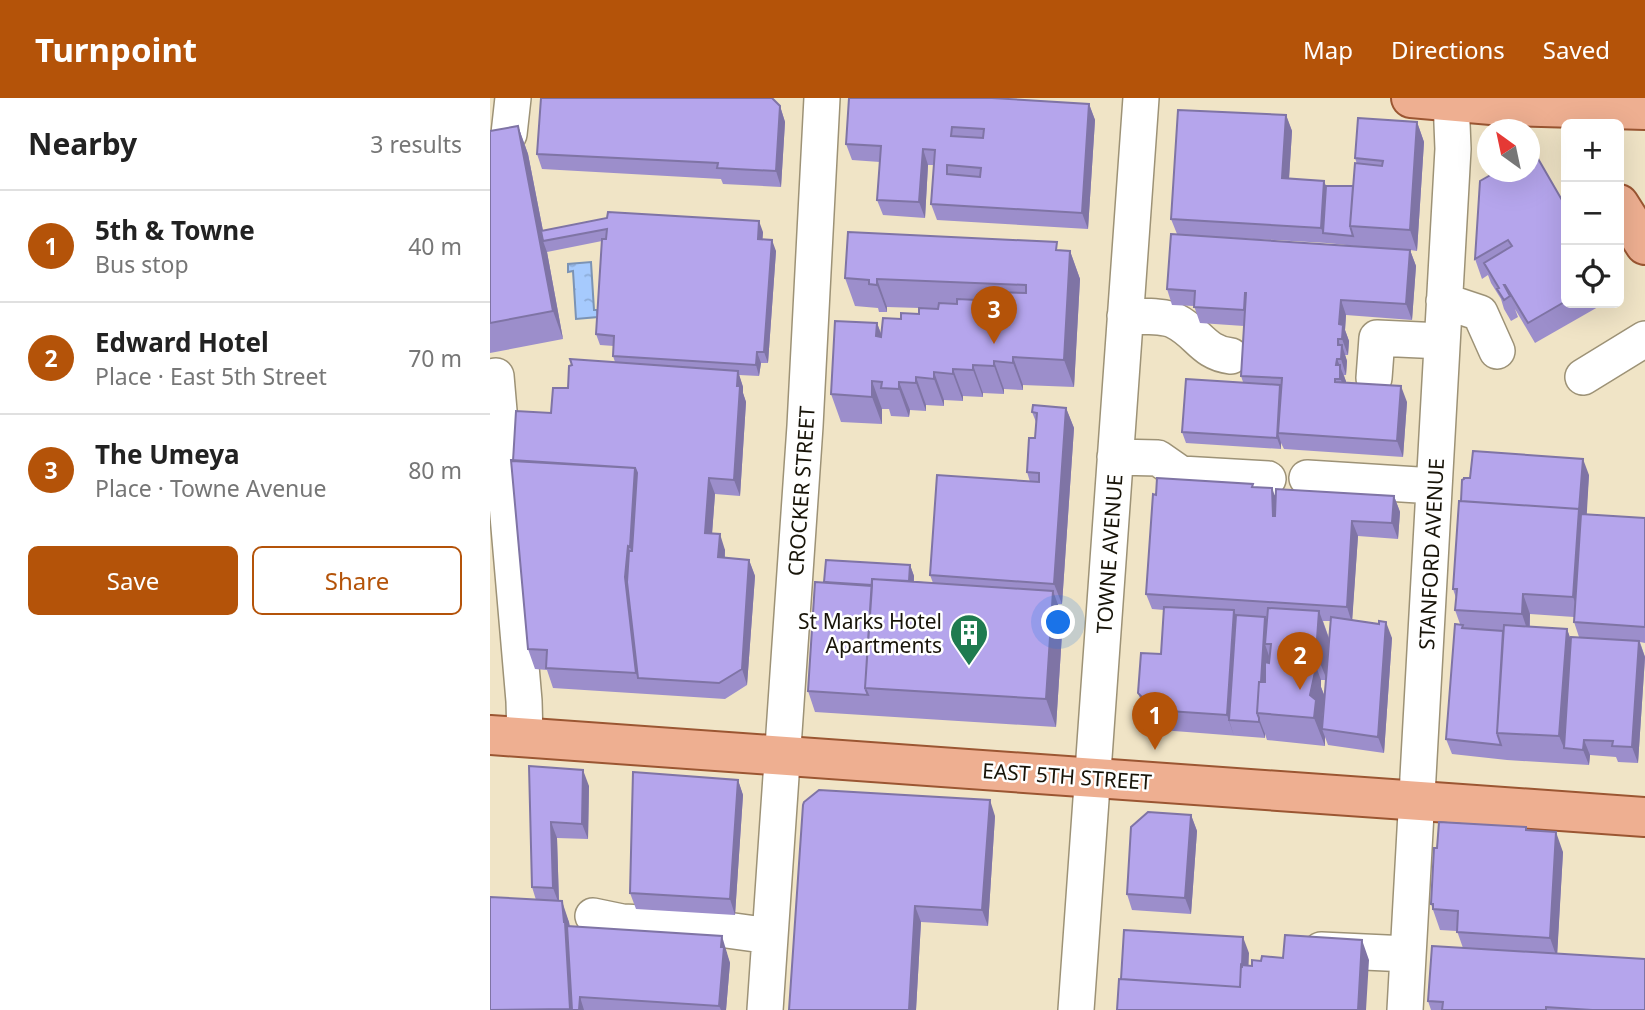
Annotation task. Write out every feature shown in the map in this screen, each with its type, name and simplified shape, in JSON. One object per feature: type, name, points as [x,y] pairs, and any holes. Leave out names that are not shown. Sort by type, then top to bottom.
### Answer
[{"type":"main road","points":[[1411,98],[1451,99],[1565,110],[1645,110]]},
{"type":"main road","points":[[1624,212],[1645,245]]},
{"type":"main road","name":"EAST 5TH STREET","points":[[508,737],[1645,817]]},
{"type":"street","points":[[509,134],[513,98]]},
{"type":"street","name":"CROCKER STREET","points":[[765,1010],[805,426],[822,98]]},
{"type":"street","name":"TOWNE AVENUE","points":[[1076,1010],[1141,98]]},
{"type":"street","name":"STANFORD AVENUE","points":[[1405,1010],[1453,149],[1451,99]]},
{"type":"street","points":[[1444,301],[1480,313],[1497,351]]},
{"type":"street","points":[[1125,316],[1169,318],[1178,322],[1218,355],[1231,356]]},
{"type":"street","points":[[1374,378],[1377,338],[1442,341]]},
{"type":"street","points":[[1583,377],[1645,339]]},
{"type":"street","points":[[490,377],[496,376],[524,701],[508,737]]},
{"type":"street","points":[[1115,457],[1158,458],[1181,474],[1268,479]]},
{"type":"street","points":[[1307,478],[1434,486]]},
{"type":"street","points":[[593,916],[622,922],[690,925],[770,936]]},
{"type":"street","points":[[1297,948],[1408,954]]},
{"type":"water","points":[[591,262],[594,310],[597,310],[598,317],[576,319],[573,271],[568,272],[568,264]]},
{"type":"building","points":[[541,98],[772,98],[780,106],[776,171],[717,168],[718,163],[537,154]]},
{"type":"building","points":[[849,98],[992,98],[1089,104],[1082,213],[931,204],[935,150],[923,149],[919,202],[877,200],[881,146],[846,144]],"holes":[[[952,127],[984,129],[983,138],[951,136]],[[947,165],[981,168],[980,177],[947,174]]]},
{"type":"building","points":[[1178,110],[1286,115],[1282,178],[1324,181],[1321,228],[1171,219]]},
{"type":"building","points":[[1358,118],[1417,122],[1410,230],[1350,226],[1355,163],[1382,166],[1383,161],[1355,158]]},
{"type":"building","points":[[518,126],[553,311],[490,323],[490,131]]},
{"type":"building","points":[[1540,162],[1561,198],[1561,304],[1528,323],[1505,285],[1510,296],[1504,300],[1484,263],[1512,246],[1508,240],[1475,259],[1480,182],[1540,182]]},
{"type":"building","points":[[1326,186],[1353,186],[1350,226],[1353,236],[1323,233]]},
{"type":"building","points":[[608,212],[759,221],[758,239],[772,240],[764,352],[757,352],[756,365],[613,356],[614,336],[596,334],[602,239],[606,239],[607,229],[543,241],[541,231],[607,218]]},
{"type":"building","points":[[848,232],[1057,242],[1056,250],[1070,251],[1064,360],[1013,357],[1013,363],[994,361],[994,366],[973,365],[973,370],[953,369],[953,374],[934,372],[934,379],[916,377],[916,383],[899,382],[899,389],[881,388],[882,382],[872,381],[872,397],[831,394],[835,321],[877,323],[876,336],[881,337],[883,318],[901,319],[901,313],[919,314],[919,308],[938,309],[939,303],[957,304],[957,299],[977,300],[977,295],[996,296],[996,292],[1026,293],[1026,285],[877,279],[877,285],[869,284],[869,280],[845,278]]},
{"type":"building","points":[[1171,234],[1410,250],[1406,304],[1341,300],[1339,324],[1343,325],[1342,339],[1338,339],[1338,345],[1342,345],[1341,359],[1337,359],[1336,365],[1340,365],[1340,379],[1335,379],[1335,382],[1401,386],[1397,441],[1278,433],[1282,378],[1241,376],[1246,293],[1244,310],[1194,307],[1195,291],[1167,289]]},
{"type":"building","points":[[570,359],[738,371],[737,386],[740,386],[734,480],[709,478],[705,533],[720,534],[718,557],[749,560],[742,669],[719,683],[638,678],[627,582],[629,551],[632,551],[637,473],[635,468],[513,461],[516,411],[551,413],[553,388],[568,388],[569,366],[572,365]]},
{"type":"building","points":[[1186,379],[1280,385],[1277,438],[1182,432]]},
{"type":"building","points":[[1033,405],[1066,408],[1054,584],[930,575],[937,475],[1039,482],[1039,473],[1027,472],[1029,438],[1035,438],[1037,413],[1032,412]]},
{"type":"building","points":[[1473,451],[1583,459],[1579,510],[1461,501],[1462,480],[1470,478]]},
{"type":"building","points":[[511,460],[635,468],[630,547],[628,546],[625,577],[636,673],[546,668],[547,650],[528,649]]},
{"type":"building","points":[[1157,478],[1253,484],[1252,487],[1272,488],[1273,516],[1276,489],[1394,496],[1392,523],[1352,521],[1347,607],[1146,594],[1153,494],[1156,495]]},
{"type":"building","points":[[1459,501],[1579,509],[1573,597],[1523,594],[1522,614],[1455,610],[1457,589],[1453,589]]},
{"type":"building","points":[[1581,514],[1645,518],[1645,627],[1574,622]]},
{"type":"building","points":[[826,560],[910,565],[909,581],[872,579],[872,585],[824,582]]},
{"type":"building","points":[[872,579],[1053,591],[1046,699],[865,688]]},
{"type":"building","points":[[815,582],[872,586],[865,688],[868,695],[808,691]]},
{"type":"building","points":[[1164,607],[1234,610],[1227,715],[1154,710],[1138,693],[1141,653],[1161,654]]},
{"type":"building","points":[[1268,608],[1319,611],[1316,653],[1311,652],[1311,672],[1315,672],[1310,695],[1316,700],[1314,718],[1257,713],[1259,682],[1265,682],[1265,662],[1269,663],[1271,644],[1265,644]]},
{"type":"building","points":[[1236,615],[1265,617],[1257,713],[1259,722],[1229,720]]},
{"type":"building","points":[[1331,617],[1379,624],[1379,621],[1386,622],[1378,737],[1322,729]]},
{"type":"building","points":[[1455,624],[1463,625],[1462,628],[1503,631],[1497,733],[1501,745],[1446,739]]},
{"type":"building","points":[[1504,625],[1567,629],[1559,736],[1497,733]]},
{"type":"building","points":[[1571,637],[1639,641],[1632,747],[1612,746],[1613,741],[1584,740],[1583,750],[1564,748]]},
{"type":"building","points":[[529,766],[583,770],[582,824],[551,822],[553,888],[532,887]]},
{"type":"building","points":[[633,772],[738,780],[730,899],[630,893]]},
{"type":"building","points":[[819,790],[990,800],[982,910],[915,906],[909,1010],[789,1010],[803,805]]},
{"type":"building","points":[[1148,812],[1191,815],[1185,898],[1127,894],[1131,827]]},
{"type":"building","points":[[1439,822],[1526,827],[1526,830],[1556,832],[1550,938],[1457,932],[1458,911],[1433,909],[1434,848],[1437,848]]},
{"type":"building","points":[[490,897],[562,901],[570,1009],[490,1010]]},
{"type":"building","points":[[567,926],[722,936],[721,947],[724,947],[719,1006],[580,997],[579,1010],[572,1010]]},
{"type":"building","points":[[1124,930],[1243,937],[1240,987],[1121,979]]},
{"type":"building","points":[[1285,935],[1362,940],[1358,1010],[1117,1010],[1119,979],[1240,987],[1241,965],[1252,966],[1252,960],[1261,961],[1262,956],[1283,958]]},
{"type":"building","points":[[1432,946],[1645,959],[1645,1010],[1546,1007],[1546,1010],[1442,1010],[1443,1002],[1428,1001]]},
{"type":"place","name":"The Umeya","points":[[994,344]]},
{"type":"place","name":"St Marks Hotel Apartments","points":[[969,667]]},
{"type":"place","name":"Edward Hotel","points":[[1300,690]]},
{"type":"place","name":"5th & Towne","points":[[1155,750]]}]
